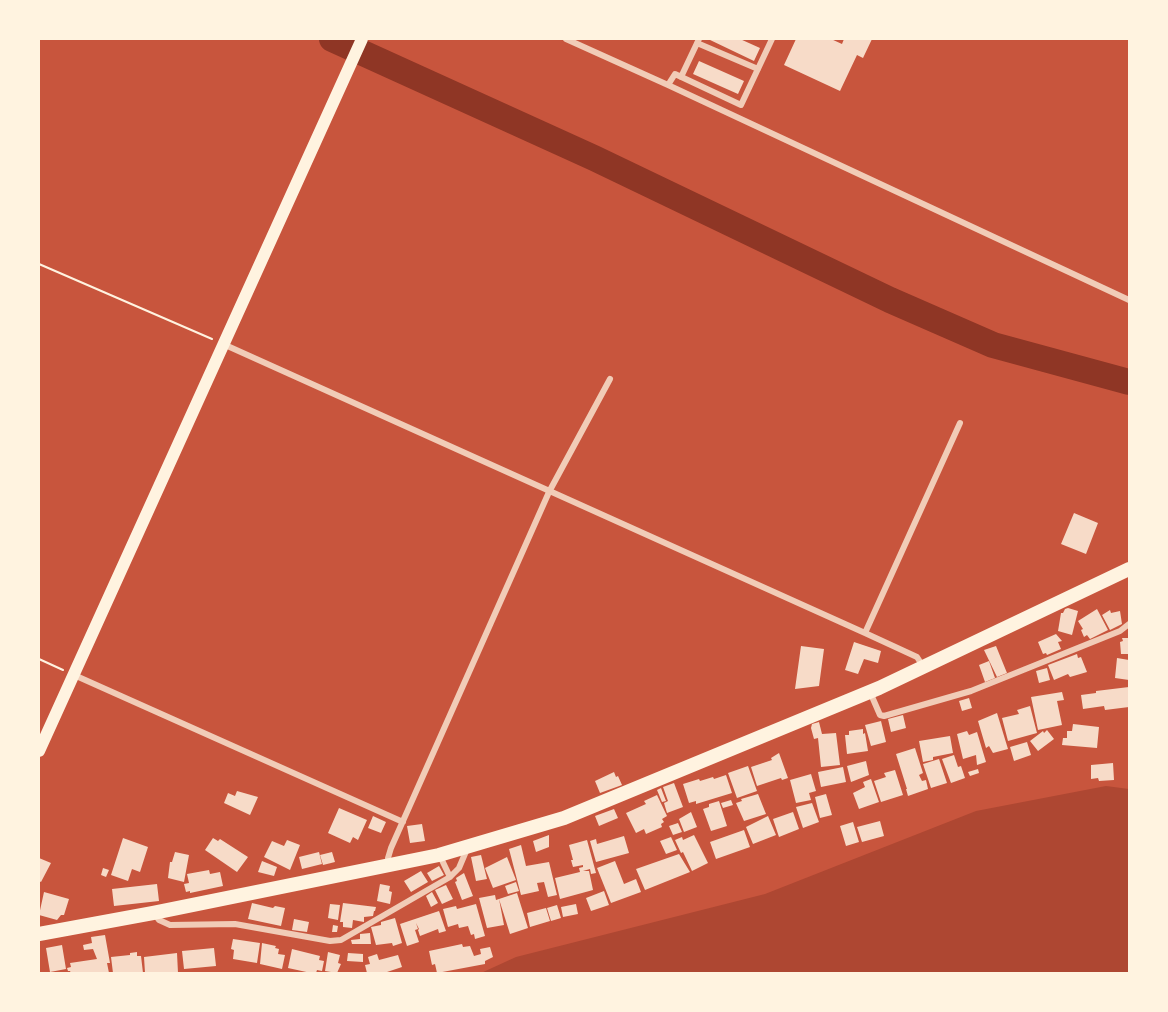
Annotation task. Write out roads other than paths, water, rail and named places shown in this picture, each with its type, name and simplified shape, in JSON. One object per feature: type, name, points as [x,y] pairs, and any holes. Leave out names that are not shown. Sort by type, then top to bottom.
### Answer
[{"type":"highway","points":[[39,934],[439,855],[564,818],[924,669],[1129,569]]},
{"type":"main road","points":[[39,751],[361,41]]},
{"type":"street","points":[[566,39],[1129,300]]},
{"type":"street","points":[[668,85],[675,74],[741,105],[772,39]]},
{"type":"street","points":[[681,77],[698,41],[758,69]]},
{"type":"street","points":[[223,344],[866,633],[917,657],[924,669]]},
{"type":"street","points":[[390,865],[388,858],[403,822],[549,492],[610,379]]},
{"type":"street","points":[[866,633],[960,423]]},
{"type":"street","points":[[870,692],[880,715],[884,716],[971,691],[1120,631],[1129,624]]},
{"type":"street","points":[[74,675],[403,822]]},
{"type":"street","points":[[153,913],[159,920],[170,926],[235,924],[330,941],[341,940],[450,877],[459,868],[468,846]]},
{"type":"street","points":[[439,855],[450,877]]},
{"type":"waterway","points":[[332,39],[594,158],[890,300],[993,345],[1129,382]]}]
